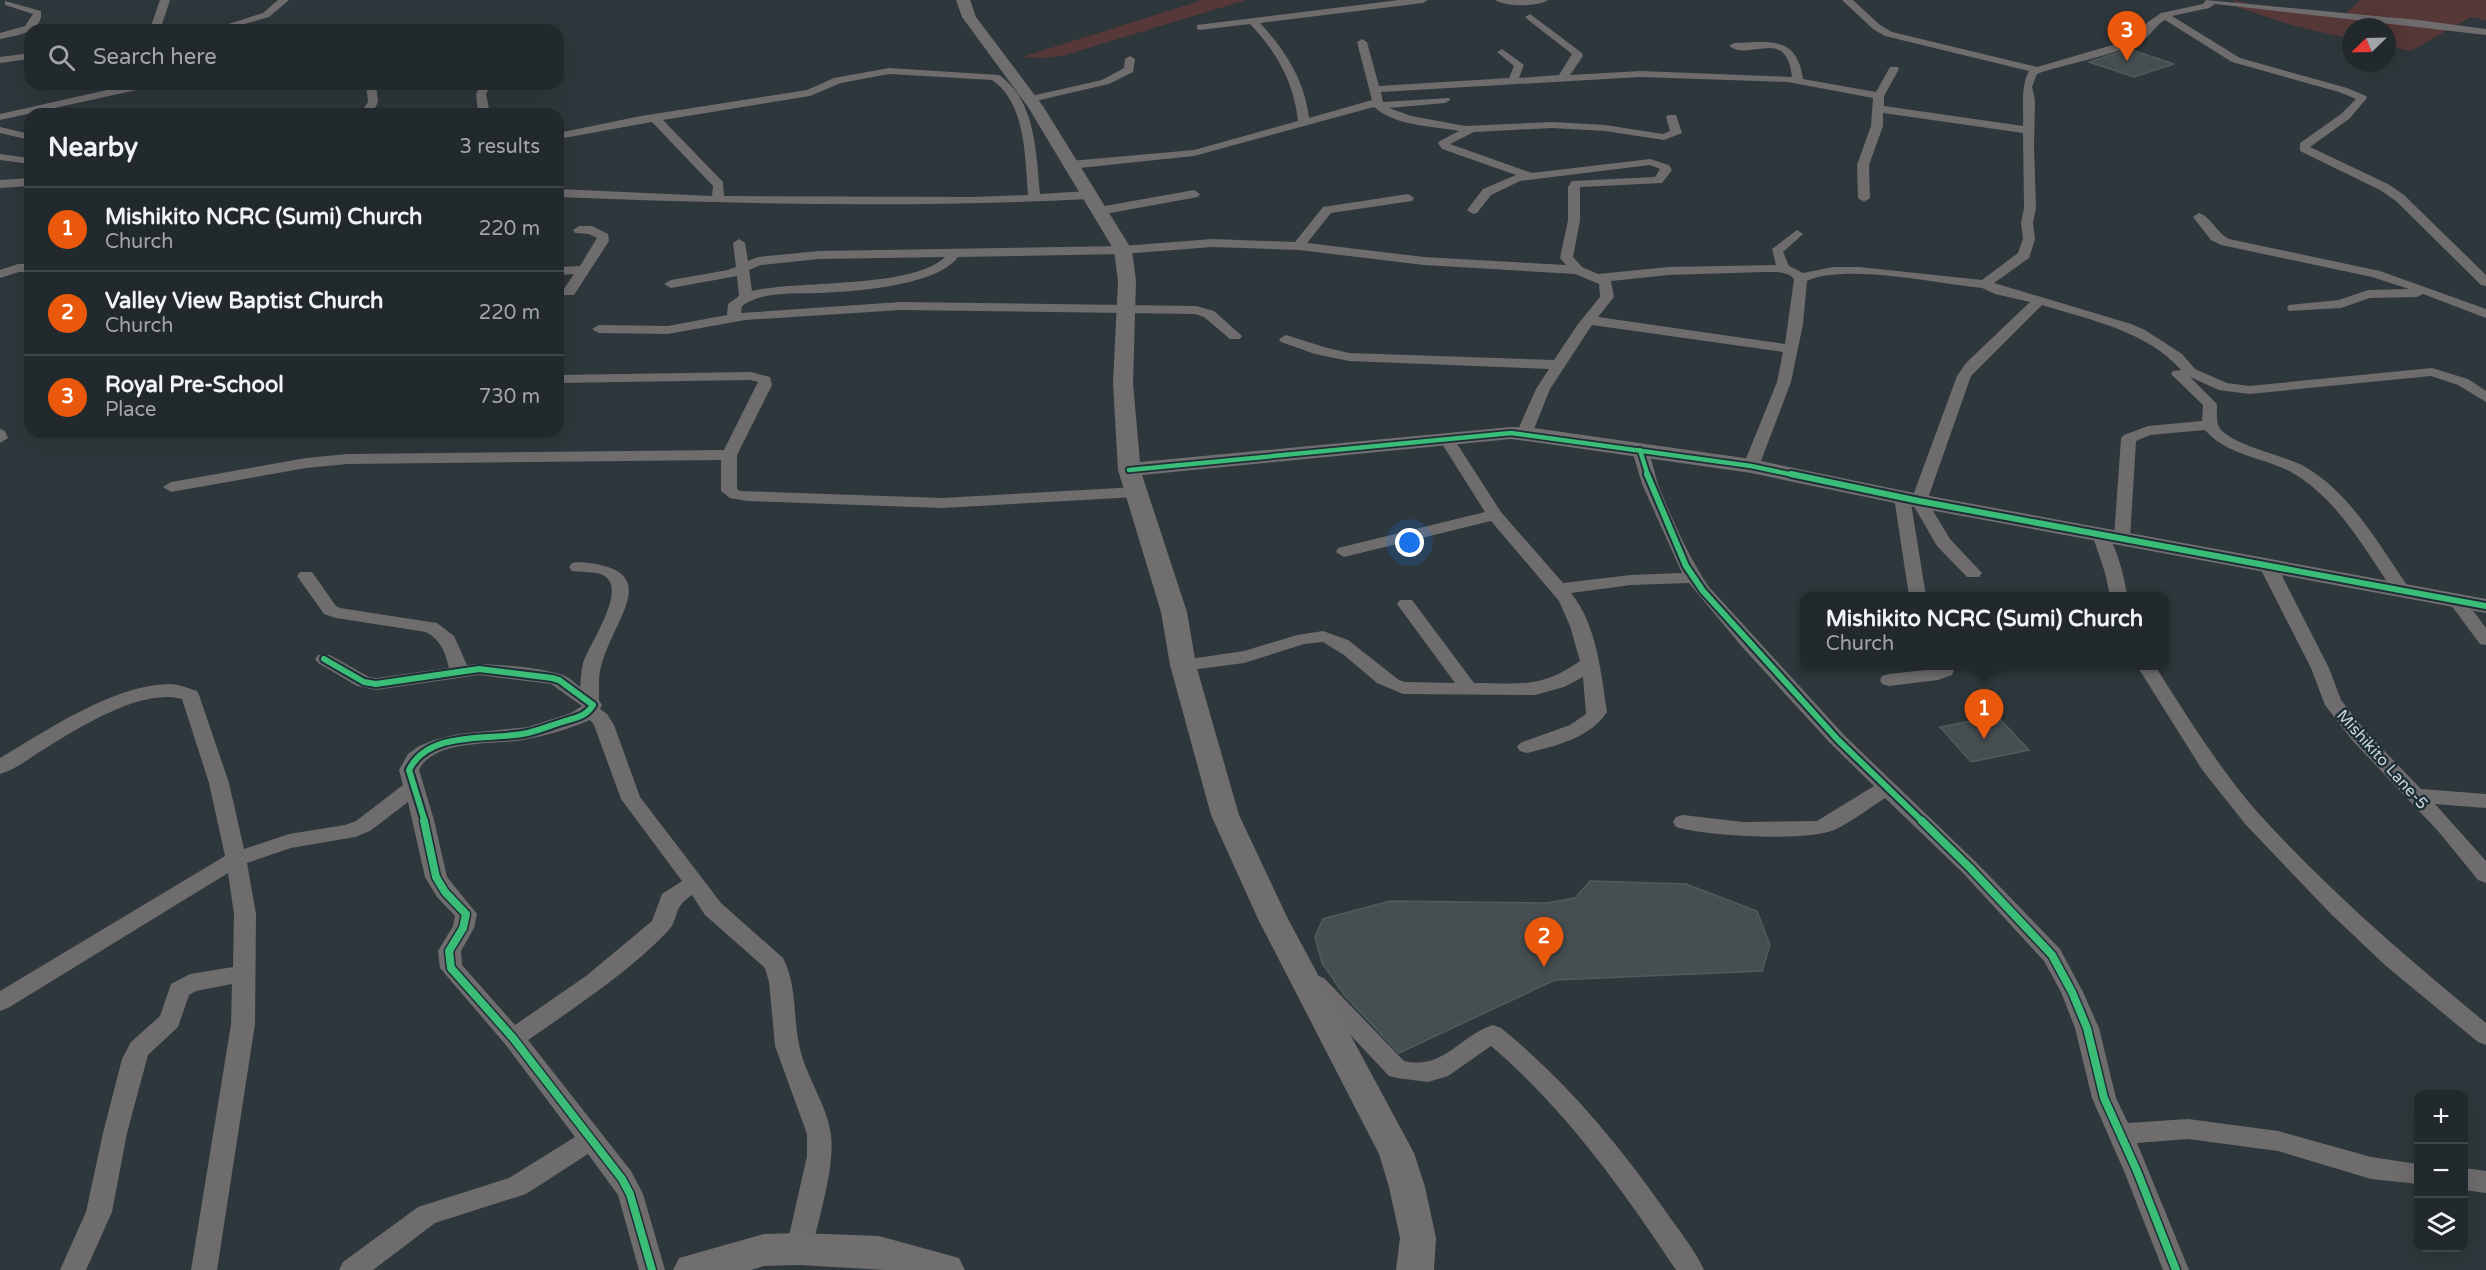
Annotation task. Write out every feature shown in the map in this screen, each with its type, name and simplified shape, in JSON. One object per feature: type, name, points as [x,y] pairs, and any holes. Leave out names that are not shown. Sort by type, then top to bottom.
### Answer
[{"type":"main road","points":[[963,0],[969,16],[1031,99],[1123,250],[1127,281],[1122,370],[1132,481],[1174,612],[1184,665],[1225,815],[1273,919],[1396,1153],[1407,1187],[1418,1238],[1415,1270]]},
{"type":"main road","points":[[1132,481],[1447,439],[1524,434],[1751,466],[1910,499],[2486,606]]},
{"type":"main road","points":[[692,1270],[764,1250],[799,1249],[879,1252],[946,1270]]},
{"type":"street","points":[[157,24],[165,0]]},
{"type":"street","points":[[234,24],[266,15],[284,0]]},
{"type":"street","points":[[1200,27],[1423,0]]},
{"type":"street","points":[[1500,0],[1516,2],[1543,0]]},
{"type":"street","points":[[1846,0],[1863,11],[1876,29],[1889,34],[2038,70]]},
{"type":"street","points":[[1985,284],[2018,261],[2028,247],[2030,100],[2027,87],[2029,79],[2038,70],[2120,46],[2141,37],[2151,24],[2164,15],[2177,10],[2206,6],[2212,1],[2261,9],[2387,19],[2486,32]]},
{"type":"street","points":[[8,3],[38,13],[33,24]]},
{"type":"street","points":[[2164,15],[2236,60],[2343,90],[2362,98],[2361,102],[2350,112],[2304,146],[2304,149],[2400,198],[2486,282]]},
{"type":"street","points":[[1530,17],[1577,53],[1578,56],[1562,78]]},
{"type":"street","points":[[1253,21],[1276,45],[1303,99],[1304,122]]},
{"type":"street","points":[[12,34],[24,30]]},
{"type":"street","points":[[0,36],[24,33]]},
{"type":"street","points":[[1362,42],[1379,104],[1388,112],[1410,119],[1470,130],[1552,125],[1605,128],[1664,137],[1676,133],[1672,117]]},
{"type":"street","points":[[1734,46],[1775,47],[1788,51],[1804,81]]},
{"type":"street","points":[[1502,52],[1519,65],[1512,82]]},
{"type":"street","points":[[0,60],[24,57]]},
{"type":"street","points":[[1031,99],[1115,79],[1129,70],[1130,59]]},
{"type":"street","points":[[1864,198],[1863,165],[1877,126],[1879,96],[1894,69]]},
{"type":"street","points":[[564,135],[641,118],[656,118],[810,93],[838,80],[889,71],[994,77],[1002,81],[1018,104],[1028,140],[1034,198]]},
{"type":"street","points":[[1375,89],[1640,74],[1804,81],[1879,96]]},
{"type":"street","points":[[31,108],[115,90]]},
{"type":"street","points":[[370,108],[373,102],[372,90]]},
{"type":"street","points":[[483,90],[481,94],[483,108]]},
{"type":"street","points":[[1070,165],[1194,153],[1304,122],[1379,104],[1445,100]]},
{"type":"street","points":[[0,117],[24,109]]},
{"type":"street","points":[[1879,109],[2029,130]]},
{"type":"street","points":[[656,118],[719,185],[718,200]]},
{"type":"street","points":[[0,130],[24,136]]},
{"type":"street","points":[[1470,130],[1444,143],[1446,147],[1530,176]]},
{"type":"street","points":[[0,157],[24,160]]},
{"type":"street","points":[[1473,210],[1487,192],[1510,180],[1650,162],[1665,167],[1666,170],[1658,180],[1576,184],[1574,187],[1574,220],[1566,258],[1577,270]]},
{"type":"street","points":[[0,184],[24,182]]},
{"type":"street","points":[[564,194],[718,200],[974,201],[1034,198],[1094,203],[1194,194]]},
{"type":"street","points":[[1299,246],[1322,214],[1328,210],[1408,198]]},
{"type":"street","points":[[2199,217],[2215,237],[2225,242],[2337,265],[2431,292],[2486,314]]},
{"type":"street","points":[[569,292],[604,237],[592,230],[579,230]]},
{"type":"street","points":[[1784,269],[1777,252],[1797,234]]},
{"type":"street","points":[[739,243],[746,298]]},
{"type":"street","points":[[671,284],[731,274],[758,261],[819,255],[1123,250],[1212,243],[1299,246],[1424,261],[1577,270],[1598,278],[1605,282],[1607,297],[1543,389],[1524,434]]},
{"type":"street","points":[[733,318],[735,304],[746,298],[773,292],[839,288],[917,274],[942,266],[954,253]]},
{"type":"street","points":[[0,274],[24,268]]},
{"type":"street","points":[[1598,278],[1668,271],[1784,269],[1797,273],[1801,279],[1784,382],[1751,466]]},
{"type":"street","points":[[564,271],[584,270]]},
{"type":"street","points":[[1801,279],[1812,273],[1887,272],[1985,284],[2000,291],[2040,300],[2126,327],[2177,357],[2190,372],[2202,379],[2238,390],[2432,372],[2463,381],[2486,398]]},
{"type":"street","points":[[2294,308],[2341,304],[2368,294],[2431,292]]},
{"type":"street","points":[[1918,592],[1910,499],[1964,376],[1971,366],[2040,300]]},
{"type":"street","points":[[599,329],[656,331],[733,318],[795,311],[901,306],[1204,311],[1234,336]]},
{"type":"street","points":[[1589,320],[1791,349]]},
{"type":"street","points":[[1286,339],[1320,351],[1349,357],[1560,364]]},
{"type":"street","points":[[2177,357],[2172,368],[2210,404],[2210,425],[2218,435],[2231,443],[2291,465],[2304,473],[2351,518],[2402,591]]},
{"type":"street","points":[[564,379],[760,377],[765,380],[765,385],[729,455],[729,491],[736,495],[942,503],[1132,481]]},
{"type":"street","points":[[2118,592],[2111,536],[2129,438],[2148,431],[2210,425]]},
{"type":"street","points":[[1447,439],[1495,515],[1558,589],[1575,614],[1590,663],[1597,712],[1595,719],[1584,727],[1527,747]]},
{"type":"street","points":[[1640,450],[1664,517],[1686,566],[1694,578],[1749,644],[1886,788],[1970,868],[2052,955],[2072,992],[2086,1029],[2104,1098],[2176,1270]]},
{"type":"street","points":[[171,487],[306,463],[347,459],[729,455]]},
{"type":"street","points":[[1910,499],[1943,542],[1973,573]]},
{"type":"street","points":[[1344,552],[1495,515]]},
{"type":"street","name":"Mishikito Lane-5","points":[[2268,566],[2280,586],[2287,608],[2320,668],[2332,701],[2359,736],[2445,826],[2486,875]]},
{"type":"street","points":[[578,567],[610,572],[616,577],[621,587],[617,606],[592,663],[590,706],[585,715],[524,733],[463,738],[424,752],[410,763],[409,770],[436,876],[445,892],[466,914],[464,928],[450,945],[447,956],[451,968],[513,1038],[622,1179],[630,1194],[652,1270]]},
{"type":"street","points":[[306,576],[330,610],[336,613],[431,627],[437,630],[454,650],[459,672]]},
{"type":"street","points":[[1558,589],[1630,580],[1694,578]]},
{"type":"street","points":[[2457,601],[2486,640]]},
{"type":"street","points":[[1406,604],[1469,689]]},
{"type":"street","points":[[1184,665],[1251,656],[1306,638],[1323,637],[1332,639],[1353,652],[1390,684],[1403,688],[1550,687],[1562,683],[1590,663]]},
{"type":"street","points":[[324,659],[364,682],[376,684],[459,672],[492,670],[552,678],[559,680],[590,706],[600,718],[631,799],[719,916],[774,964],[780,982],[787,1046],[819,1134],[819,1156],[799,1249]]},
{"type":"street","points":[[1889,680],[1938,674],[1945,670]]},
{"type":"street","points":[[2149,670],[2210,766],[2253,820],[2339,908],[2394,960],[2486,1036]]},
{"type":"street","points":[[0,767],[102,708],[164,689],[181,689],[190,695],[219,783],[234,860],[243,892],[245,914],[243,1024],[204,1270]]},
{"type":"street","points":[[0,1002],[234,860],[289,841],[348,832],[363,826],[414,787]]},
{"type":"street","points":[[1683,822],[1743,829],[1817,828],[1827,825],[1886,788]]},
{"type":"street","points":[[2414,795],[2486,801]]},
{"type":"street","points":[[513,1038],[594,982],[661,925],[670,899],[695,883]]},
{"type":"street","points":[[1300,967],[1397,1069],[1412,1073],[1433,1074],[1461,1058],[1481,1039],[1493,1034],[1521,1056],[1553,1087],[1597,1138],[1640,1195],[1691,1270]]},
{"type":"street","points":[[73,1270],[99,1212],[115,1133],[134,1059],[140,1049],[170,1021],[179,990],[190,983],[244,974]]},
{"type":"street","points":[[2121,1134],[2188,1129],[2278,1141],[2371,1168],[2414,1173]]},
{"type":"street","points":[[352,1270],[427,1215],[517,1186],[591,1140]]},
{"type":"street","points":[[2468,1180],[2486,1182]]},
{"type":"shaded area","points":[[1203,0],[1246,0],[1065,55],[1045,58],[1022,57]]},
{"type":"shaded area","points":[[2234,0],[2281,11],[2342,17],[2360,0],[2486,0],[2486,20],[2471,17],[2411,51],[2396,48],[2396,18],[2342,18],[2342,37],[2291,25],[2237,7]]},
{"type":"building","points":[[2129,49],[2174,64],[2134,77],[2089,62]]},
{"type":"building","points":[[1997,716],[2029,750],[1971,762],[1940,727]]},
{"type":"building","points":[[1590,881],[1686,884],[1757,911],[1770,945],[1762,971],[1555,980],[1399,1053],[1344,995],[1322,963],[1315,937],[1323,919],[1390,901],[1547,903],[1575,898]]},
{"type":"cycle path","points":[[1129,470],[1511,433],[1534,435],[1751,466],[1919,501],[2486,606]]},
{"type":"cycle path","points":[[1640,450],[1650,484],[1674,540],[1686,566],[1703,591],[1838,740],[1970,868],[2052,955],[2072,992],[2087,1028],[2104,1098],[2137,1171],[2176,1270]]},
{"type":"cycle path","points":[[324,659],[364,682],[376,684],[479,669],[552,678],[559,680],[593,705],[582,716],[528,733],[476,738],[441,745],[426,751],[415,759],[409,770],[424,820],[436,877],[445,892],[466,914],[466,922],[449,951],[451,968],[513,1038],[622,1179],[630,1194],[652,1270]]},
{"type":"place","name":"Royal Pre-School","points":[[2127,61]]},
{"type":"place","name":"Mishikito NCRC (Sumi) Church","points":[[1984,739]]},
{"type":"place","name":"Valley View Baptist Church","points":[[1544,967]]}]
